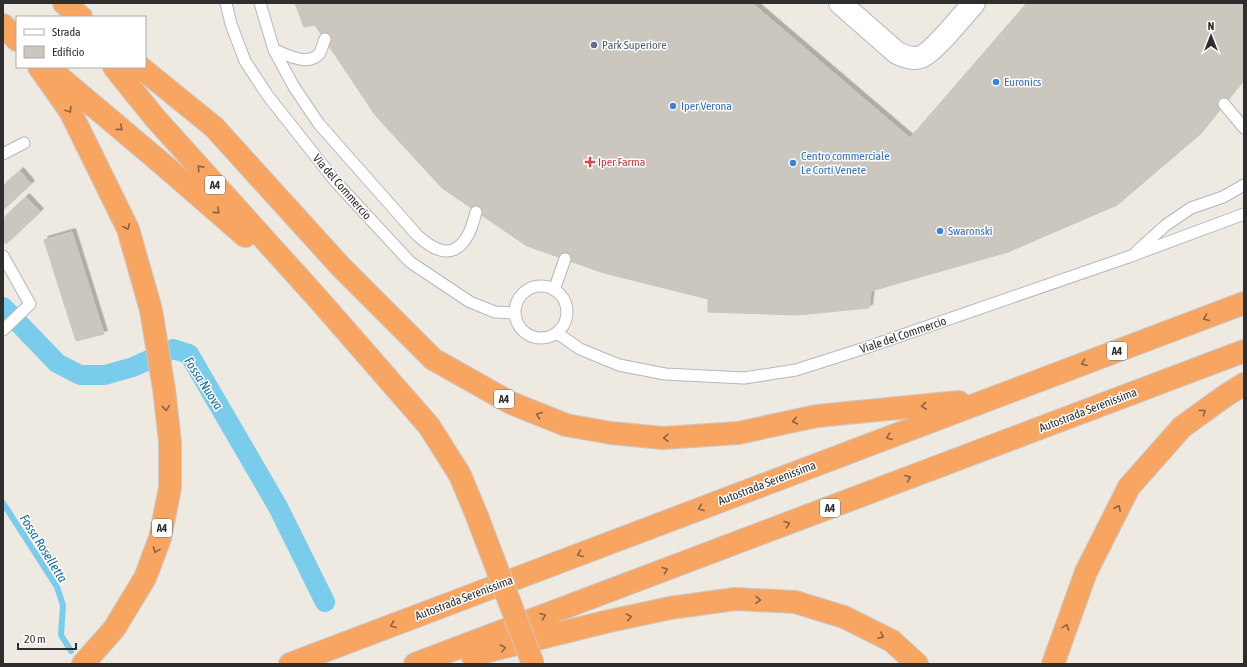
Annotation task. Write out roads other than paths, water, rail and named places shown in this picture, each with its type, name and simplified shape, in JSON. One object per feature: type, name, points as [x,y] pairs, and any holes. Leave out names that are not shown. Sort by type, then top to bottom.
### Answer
[{"type":"highway","points":[[64,3],[73,16]]},
{"type":"highway","points":[[64,3],[80,16]]},
{"type":"highway","points":[[3,25],[16,39]]},
{"type":"highway","name":"A4","points":[[40,68],[70,111],[128,229],[150,310],[161,369],[170,442],[170,488],[160,538],[145,578],[114,629],[83,664]]},
{"type":"highway","name":"A4","points":[[48,68],[166,167],[320,301]]},
{"type":"highway","name":"A4","points":[[115,68],[155,118],[320,301],[429,426],[460,474],[533,664]]},
{"type":"highway","name":"A4","points":[[141,68],[214,127],[341,267],[433,359],[511,403],[566,426],[611,434],[663,438],[738,433],[817,416],[990,399]]},
{"type":"highway","name":"Autostrada Serenissima","points":[[290,664],[1244,303]]},
{"type":"highway","name":"Autostrada Serenissima","points":[[415,664],[1244,351]]},
{"type":"highway","points":[[1053,664],[1086,572],[1129,487],[1182,427],[1244,384]]},
{"type":"highway","points":[[438,664],[605,622],[670,608],[736,599],[795,602],[844,617],[892,641],[917,664]]},
{"type":"street","points":[[840,3],[897,53],[906,57],[920,58],[930,52],[974,3]]},
{"type":"lane","name":"Via del Commercio","points":[[226,3],[231,24],[245,61],[268,96],[336,182],[410,262],[470,302],[495,312],[514,313]]},
{"type":"lane","points":[[260,3],[274,50],[294,87],[319,124],[428,246],[439,251],[452,251],[461,246],[468,235],[476,212]]},
{"type":"lane","points":[[274,50],[289,57],[300,59],[312,58],[319,53],[324,39]]},
{"type":"lane","points":[[1224,104],[1244,128]]},
{"type":"lane","points":[[3,154],[24,143]]},
{"type":"lane","points":[[1131,256],[1166,225],[1191,208],[1222,197],[1244,185]]},
{"type":"lane","name":"Viale del Commercio","points":[[557,333],[580,349],[619,364],[665,374],[744,378],[796,370],[868,347],[1131,256],[1244,214]]},
{"type":"lane","points":[[3,256],[30,304],[3,330]]},
{"type":"lane","points":[[554,290],[565,259]]},
{"type":"lane","points":[[537,286],[546,286],[554,290],[565,302],[567,315],[563,326],[557,333],[549,337],[540,338],[526,334],[518,324],[514,313],[518,298],[530,288],[537,286]]},
{"type":"waterway","name":"Fossa Nuova","points":[[3,307],[57,363],[80,375],[105,375],[133,367],[173,349],[189,354],[278,507],[325,602]]},
{"type":"waterway","name":"Fossa Roselletta","points":[[3,503],[57,587],[63,605],[61,635],[71,651]]},
{"type":"place","name":"Park Superiore","points":[[594,45]]},
{"type":"place","name":"Euronics","points":[[996,82]]},
{"type":"place","name":"Iper Verona","points":[[673,106]]},
{"type":"place","name":"Iper Farma","points":[[590,162]]},
{"type":"place","name":"Centro commerciale Le Corti Venete","points":[[793,163]]},
{"type":"place","name":"Swaronski","points":[[940,231]]}]
